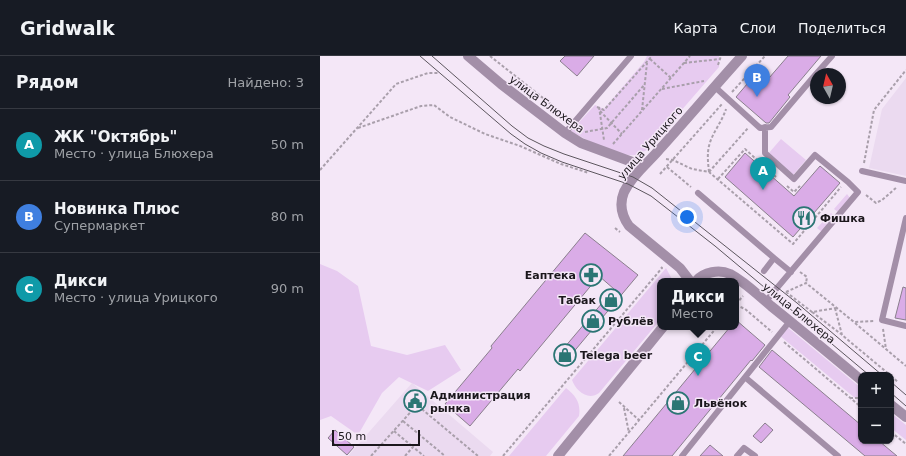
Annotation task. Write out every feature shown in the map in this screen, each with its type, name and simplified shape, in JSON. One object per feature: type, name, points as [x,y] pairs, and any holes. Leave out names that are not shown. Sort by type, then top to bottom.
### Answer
[{"type":"street","name":"улица Блюхера","points":[[468,56],[501,84],[565,133],[581,143],[643,166]]},
{"type":"street","name":"улица Урицкого","points":[[688,278],[680,268],[629,226],[625,220],[621,202],[628,184],[742,56]]},
{"type":"street","name":"улица Блюхера","points":[[699,278],[706,274],[718,271],[729,274],[734,278]]},
{"type":"street","name":"улица Блюхера","points":[[739,281],[766,301],[858,378]]},
{"type":"street","points":[[558,456],[661,330]]},
{"type":"street","points":[[894,407],[906,417]]},
{"type":"lane","points":[[565,133],[631,56]]},
{"type":"lane","points":[[821,68],[832,56]]},
{"type":"lane","points":[[715,87],[760,128],[771,127],[810,81]]},
{"type":"lane","points":[[765,127],[765,153],[794,179],[815,155],[858,192],[766,301]]},
{"type":"lane","points":[[862,171],[904,183]]},
{"type":"lane","points":[[698,193],[774,258],[793,269]]},
{"type":"lane","points":[[906,218],[882,320],[906,326]]},
{"type":"lane","points":[[764,272],[774,258]]},
{"type":"lane","points":[[682,456],[746,378],[790,321]]},
{"type":"lane","points":[[746,378],[838,456]]},
{"type":"lane","points":[[737,456],[744,448],[755,456]]},
{"type":"path","points":[[490,56],[573,122]]},
{"type":"path","points":[[604,110],[652,56]]},
{"type":"path","points":[[610,148],[690,56]]},
{"type":"path","points":[[660,174],[765,56]]},
{"type":"path","points":[[650,59],[671,78]]},
{"type":"path","points":[[683,64],[720,59]]},
{"type":"path","points":[[642,110],[647,61]]},
{"type":"path","points":[[862,171],[874,110],[906,70]]},
{"type":"path","points":[[320,170],[396,84],[428,73],[439,72]]},
{"type":"path","points":[[661,89],[704,81]]},
{"type":"path","points":[[582,133],[607,128],[645,84]]},
{"type":"path","points":[[708,172],[709,146],[714,133],[723,119],[728,105],[727,98]]},
{"type":"path","points":[[358,128],[421,106],[434,105],[450,116],[485,134],[520,146],[561,164],[590,173]]},
{"type":"path","points":[[605,145],[599,109],[622,134]]},
{"type":"path","points":[[708,172],[753,122]]},
{"type":"path","points":[[718,179],[745,149],[778,178]]},
{"type":"path","points":[[666,159],[673,160],[692,169],[708,172],[793,244],[844,183]]},
{"type":"path","points":[[667,166],[698,193]]},
{"type":"path","points":[[783,183],[794,192],[805,181]]},
{"type":"path","points":[[858,192],[867,195],[876,202],[882,200],[904,183]]},
{"type":"path","points":[[502,456],[662,268]]},
{"type":"path","points":[[793,269],[807,277],[806,284]]},
{"type":"path","points":[[786,292],[806,284]]},
{"type":"path","points":[[806,284],[836,307],[906,366]]},
{"type":"path","points":[[779,286],[842,335],[885,372]]},
{"type":"path","points":[[739,301],[746,292]]},
{"type":"path","points":[[739,306],[745,309],[858,405]]},
{"type":"path","points":[[812,312],[836,307]]},
{"type":"path","points":[[836,307],[842,335]]},
{"type":"path","points":[[854,322],[882,320],[886,350]]},
{"type":"path","points":[[610,456],[714,330]]},
{"type":"path","points":[[894,379],[898,382]]},
{"type":"path","points":[[850,398],[858,398]]},
{"type":"path","points":[[619,402],[639,420]]},
{"type":"path","points":[[371,456],[417,405],[478,456]]},
{"type":"path","points":[[624,407],[629,433]]},
{"type":"path","points":[[403,421],[445,456]]},
{"type":"path","points":[[394,431],[424,456]]},
{"type":"path","points":[[894,434],[906,444]]},
{"type":"path","points":[[405,456],[413,447]]},
{"type":"shaded area","points":[[647,56],[719,56],[719,67],[647,150],[641,153],[635,155],[621,154],[593,143],[571,131],[595,105],[604,109],[644,62]]},
{"type":"shaded area","points":[[906,78],[906,176],[869,168],[882,109]]},
{"type":"shaded area","points":[[781,139],[806,160],[793,175],[768,154]]},
{"type":"shaded area","points":[[847,194],[850,198],[838,212],[834,209]]},
{"type":"shaded area","points":[[831,213],[835,217],[822,232],[817,228]]},
{"type":"shaded area","points":[[320,264],[337,271],[358,286],[371,346],[407,355],[445,345],[461,370],[428,391],[399,377],[382,393],[358,435],[331,416],[320,420]]},
{"type":"shaded area","points":[[666,268],[671,278],[658,278]]},
{"type":"shaded area","points":[[657,279],[657,324],[599,393],[591,396],[583,394],[576,388],[572,380]]},
{"type":"shaded area","points":[[786,326],[858,386],[858,401],[779,335]]},
{"type":"shaded area","points":[[412,383],[493,452],[490,456],[348,456]]},
{"type":"shaded area","points":[[566,388],[577,400],[579,416],[546,456],[509,456]]},
{"type":"shaded area","points":[[894,415],[906,425],[906,440],[894,430]]},
{"type":"building","points":[[565,56],[594,56],[577,76],[560,61]]},
{"type":"building","points":[[788,56],[821,56],[788,95],[790,97],[769,123],[766,123],[736,97],[759,70],[769,78]]},
{"type":"building","points":[[745,153],[794,196],[820,166],[840,183],[793,237],[725,177]]},
{"type":"building","points":[[585,233],[638,275],[566,361],[558,355],[614,289],[599,276],[520,371],[518,369],[470,426],[445,404]]},
{"type":"building","points":[[903,287],[906,288],[906,320],[895,318]]},
{"type":"building","points":[[739,323],[765,345],[672,456],[623,456],[728,330],[739,330]]},
{"type":"building","points":[[772,350],[858,422],[858,444],[883,444],[897,456],[865,456],[759,367]]},
{"type":"building","points":[[765,423],[773,430],[761,443],[753,436]]},
{"type":"building","points":[[335,430],[354,447],[347,455],[328,438]]},
{"type":"building","points":[[710,445],[723,456],[700,456]]},
{"type":"tram line","points":[[420,56],[511,134],[525,144],[562,162],[628,184],[651,196],[715,246],[865,372]]},
{"type":"tram line","points":[[432,56],[512,126],[528,138],[564,154],[633,177],[652,188],[797,303],[878,372]]},
{"type":"tram line","points":[[894,385],[906,395]]},
{"type":"tram line","points":[[894,396],[906,406]]},
{"type":"place","name":"Новинка Плюс","points":[[757,97]]},
{"type":"place","name":"ЖК \"Октябрь\"","points":[[763,190]]},
{"type":"place","name":"Фишка","points":[[804,218]]},
{"type":"place","name":"Еаптека","points":[[591,275]]},
{"type":"place","name":"Табак","points":[[611,300]]},
{"type":"place","name":"Рублёв","points":[[593,321]]},
{"type":"place","name":"Telega beer","points":[[565,355]]},
{"type":"place","name":"Дикси","points":[[698,376]]},
{"type":"place","name":"Администрация рынка","points":[[415,401]]},
{"type":"place","name":"Львёнок","points":[[678,403]]}]
